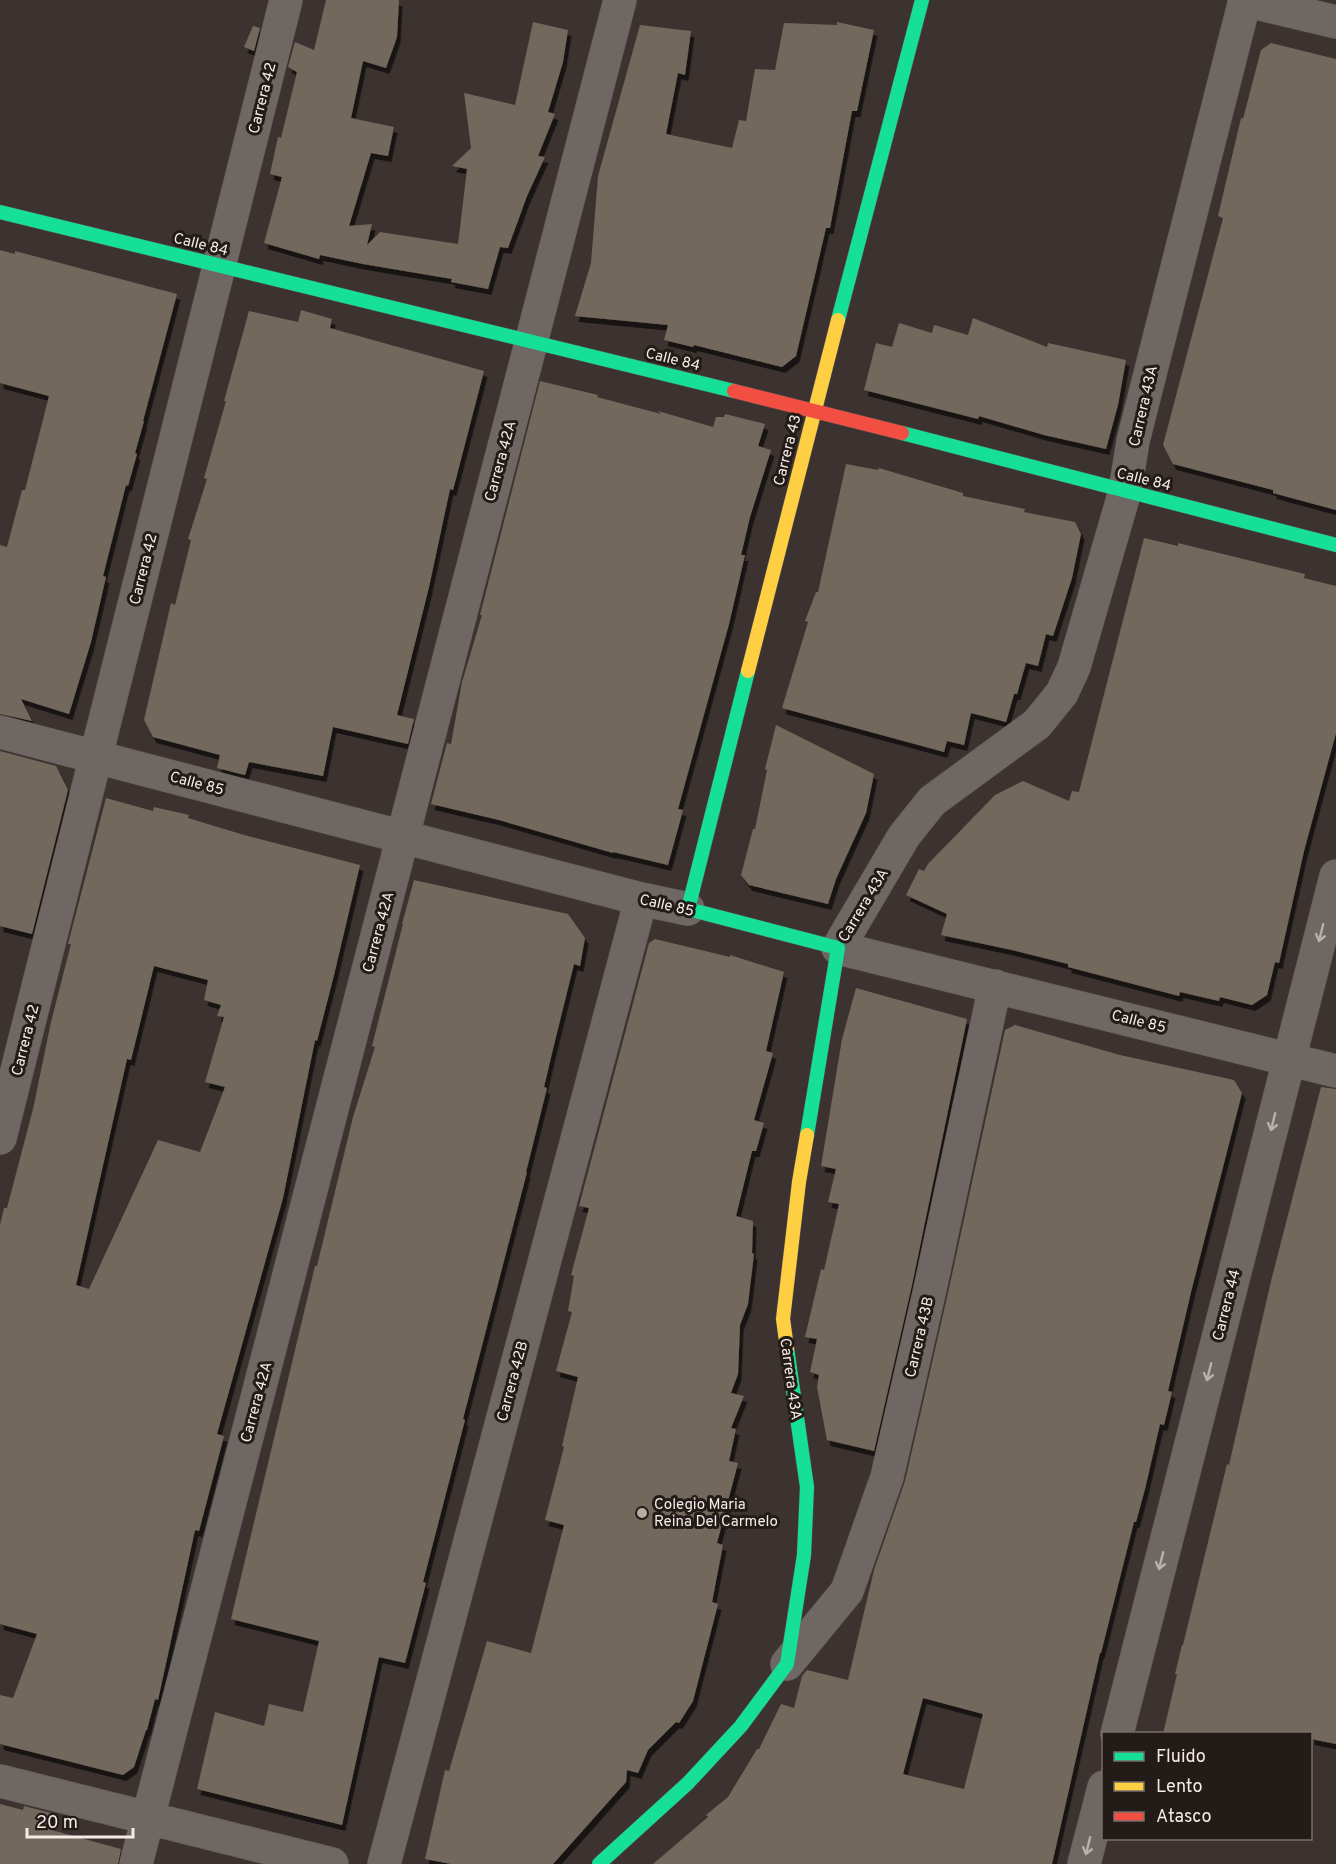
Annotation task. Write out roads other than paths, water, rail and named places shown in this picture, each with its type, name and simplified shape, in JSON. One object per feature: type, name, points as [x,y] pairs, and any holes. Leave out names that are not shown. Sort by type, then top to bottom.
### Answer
[{"type":"street","name":"Carrera 42","points":[[0,1138],[286,0]]},
{"type":"street","name":"Carrera 42A","points":[[136,1864],[620,0]]},
{"type":"street","name":"Carrera 43","points":[[688,909],[814,410],[922,0]]},
{"type":"street","points":[[1245,0],[1336,22]]},
{"type":"street","name":"Carrera 43A","points":[[599,1864],[695,1775],[741,1726],[787,1664],[804,1555],[807,1487],[783,1319],[799,1182],[838,948],[904,836],[932,801],[1037,724],[1062,693],[1074,667],[1125,491],[1133,441],[1245,0]]},
{"type":"street","name":"Calle 84","points":[[0,212],[814,410],[1336,544]]},
{"type":"street","name":"Calle 85","points":[[0,732],[641,899],[1336,1071]]},
{"type":"street","name":"Carrera 44","points":[[1118,1732],[1336,876]]},
{"type":"street","name":"Carrera 42B","points":[[384,1864],[641,899]]},
{"type":"street","name":"Carrera 43B","points":[[787,1664],[847,1591],[887,1477],[995,986]]},
{"type":"street","points":[[0,1781],[332,1864]]},
{"type":"street","points":[[1084,1864],[1102,1795]]},
{"type":"place","name":"Colegio Maria Reina Del Carmelo","points":[[642,1513]]}]
